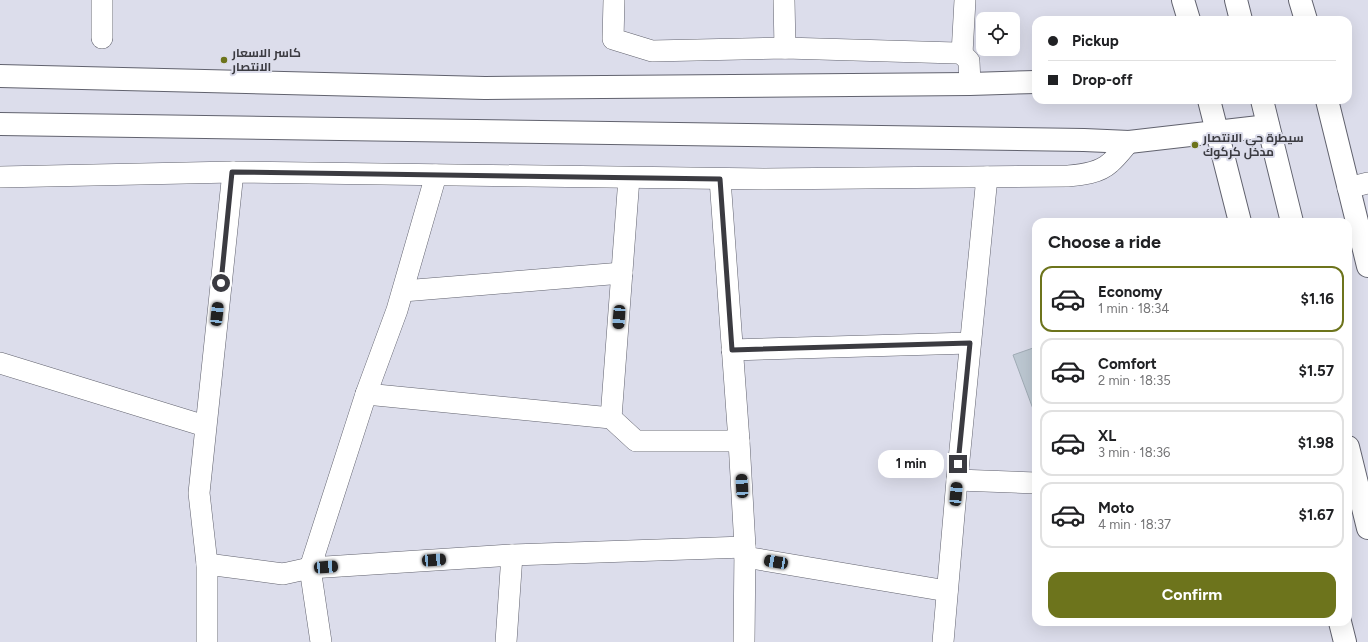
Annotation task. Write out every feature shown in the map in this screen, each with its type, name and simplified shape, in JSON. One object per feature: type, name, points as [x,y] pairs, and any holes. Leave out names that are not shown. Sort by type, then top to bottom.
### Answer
[{"type":"main road","points":[[1183,0],[1188,16]]},
{"type":"main road","points":[[1236,0],[1240,16]]},
{"type":"main road","points":[[0,76],[485,88],[970,84],[1032,82]]},
{"type":"main road","points":[[1210,104],[1239,218]]},
{"type":"main road","points":[[1263,104],[1291,218]]},
{"type":"main road","points":[[1328,104],[1358,185],[1368,266]]},
{"type":"main road","points":[[0,124],[1084,140],[1129,142],[1218,133],[1268,126]]},
{"type":"main road","points":[[1352,463],[1368,528]]},
{"type":"main road","points":[[1341,626],[1345,642]]},
{"type":"street","points":[[102,0],[102,38]]},
{"type":"street","points":[[614,0],[613,39],[652,51],[785,48],[956,53],[962,54],[969,61],[970,84]]},
{"type":"street","points":[[784,0],[785,48]]},
{"type":"street","points":[[962,54],[965,0]]},
{"type":"street","points":[[0,177],[232,172],[720,179],[1068,176],[1082,175],[1109,164],[1129,142]]},
{"type":"street","points":[[207,642],[207,564],[199,493],[232,172]]},
{"type":"street","points":[[320,642],[310,568],[366,394],[397,310],[436,175]]},
{"type":"street","points":[[943,642],[957,480],[987,177]]},
{"type":"street","points":[[611,418],[629,178]]},
{"type":"street","points":[[720,179],[739,441],[745,552],[744,642]]},
{"type":"street","points":[[403,291],[622,273]]},
{"type":"street","points":[[732,350],[970,343]]},
{"type":"street","points":[[0,363],[205,426]]},
{"type":"street","points":[[366,394],[611,418],[636,441],[739,441]]},
{"type":"street","points":[[957,480],[1032,483]]},
{"type":"street","points":[[207,564],[283,574],[310,568],[512,555],[745,552],[947,591]]},
{"type":"street","points":[[506,642],[512,555]]},
{"type":"building","points":[[1032,348],[1032,406],[1013,355]]},
{"type":"place","name":"كاسر الاسعار الانتصار","points":[[224,60]]},
{"type":"place","name":"سيطرة حي الانتصار مدخل كركوك","points":[[1195,145]]},
{"type":"route","points":[[221,283],[232,172],[720,179],[732,350],[970,343],[958,464]]}]
